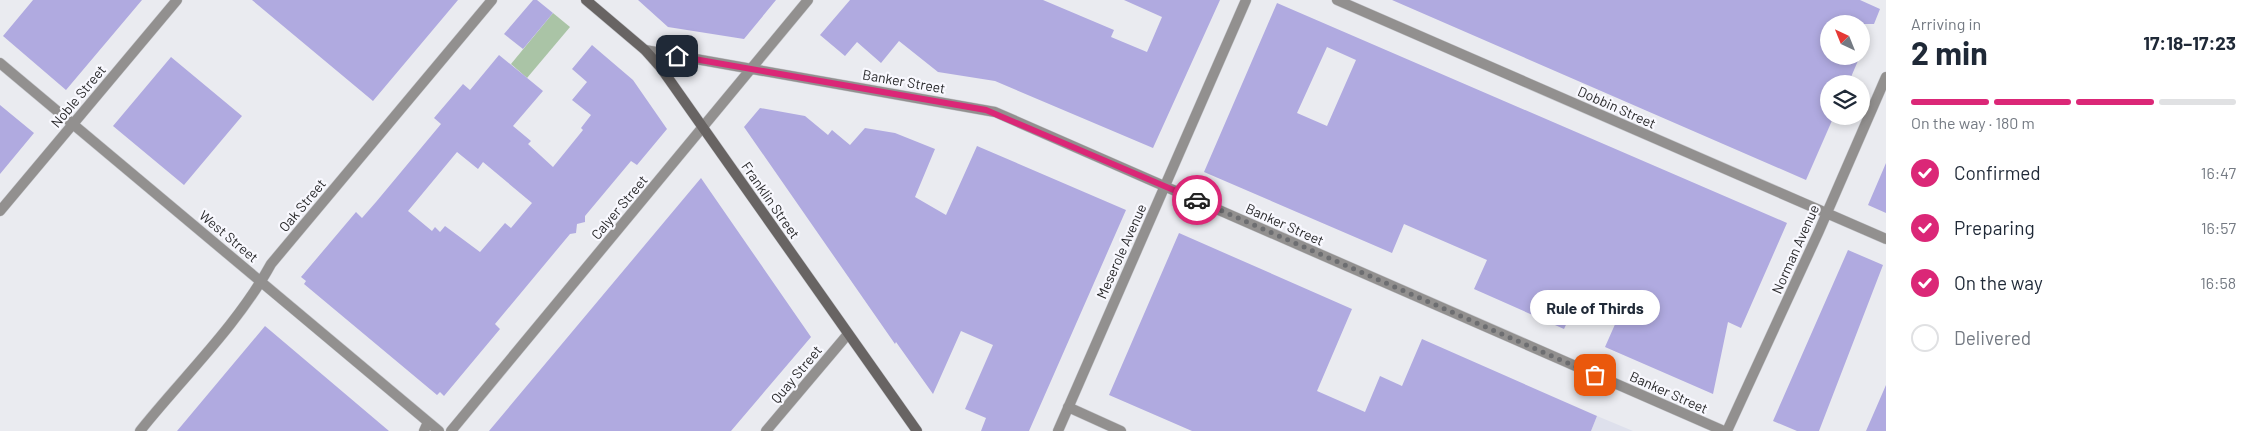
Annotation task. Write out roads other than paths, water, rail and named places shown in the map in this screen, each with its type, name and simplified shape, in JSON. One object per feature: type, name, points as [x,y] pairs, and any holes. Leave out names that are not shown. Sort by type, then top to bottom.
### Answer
[{"type":"main road","name":"Franklin Street","points":[[586,0],[645,50],[661,68],[917,431]]},
{"type":"street","name":"Noble Street","points":[[0,211],[177,0]]},
{"type":"street","name":"Oak Street","points":[[140,431],[224,332],[261,282],[271,264],[492,0]]},
{"type":"street","name":"Calyer Street","points":[[451,431],[808,0]]},
{"type":"street","name":"Meserole Avenue","points":[[1058,431],[1246,0]]},
{"type":"street","name":"Dobbin Street","points":[[1337,0],[1886,239]]},
{"type":"street","name":"Banker Street","points":[[645,50],[986,110],[1165,186],[1726,431]]},
{"type":"street","name":"West Street","points":[[0,63],[261,282],[426,426],[439,431]]},
{"type":"street","name":"Norman Avenue","points":[[1726,431],[1886,77]]},
{"type":"street","name":"Quay Street","points":[[766,431],[848,334]]},
{"type":"street","points":[[1068,407],[1122,431]]},
{"type":"place","name":"Rule of Thirds","points":[[1595,375]]}]
